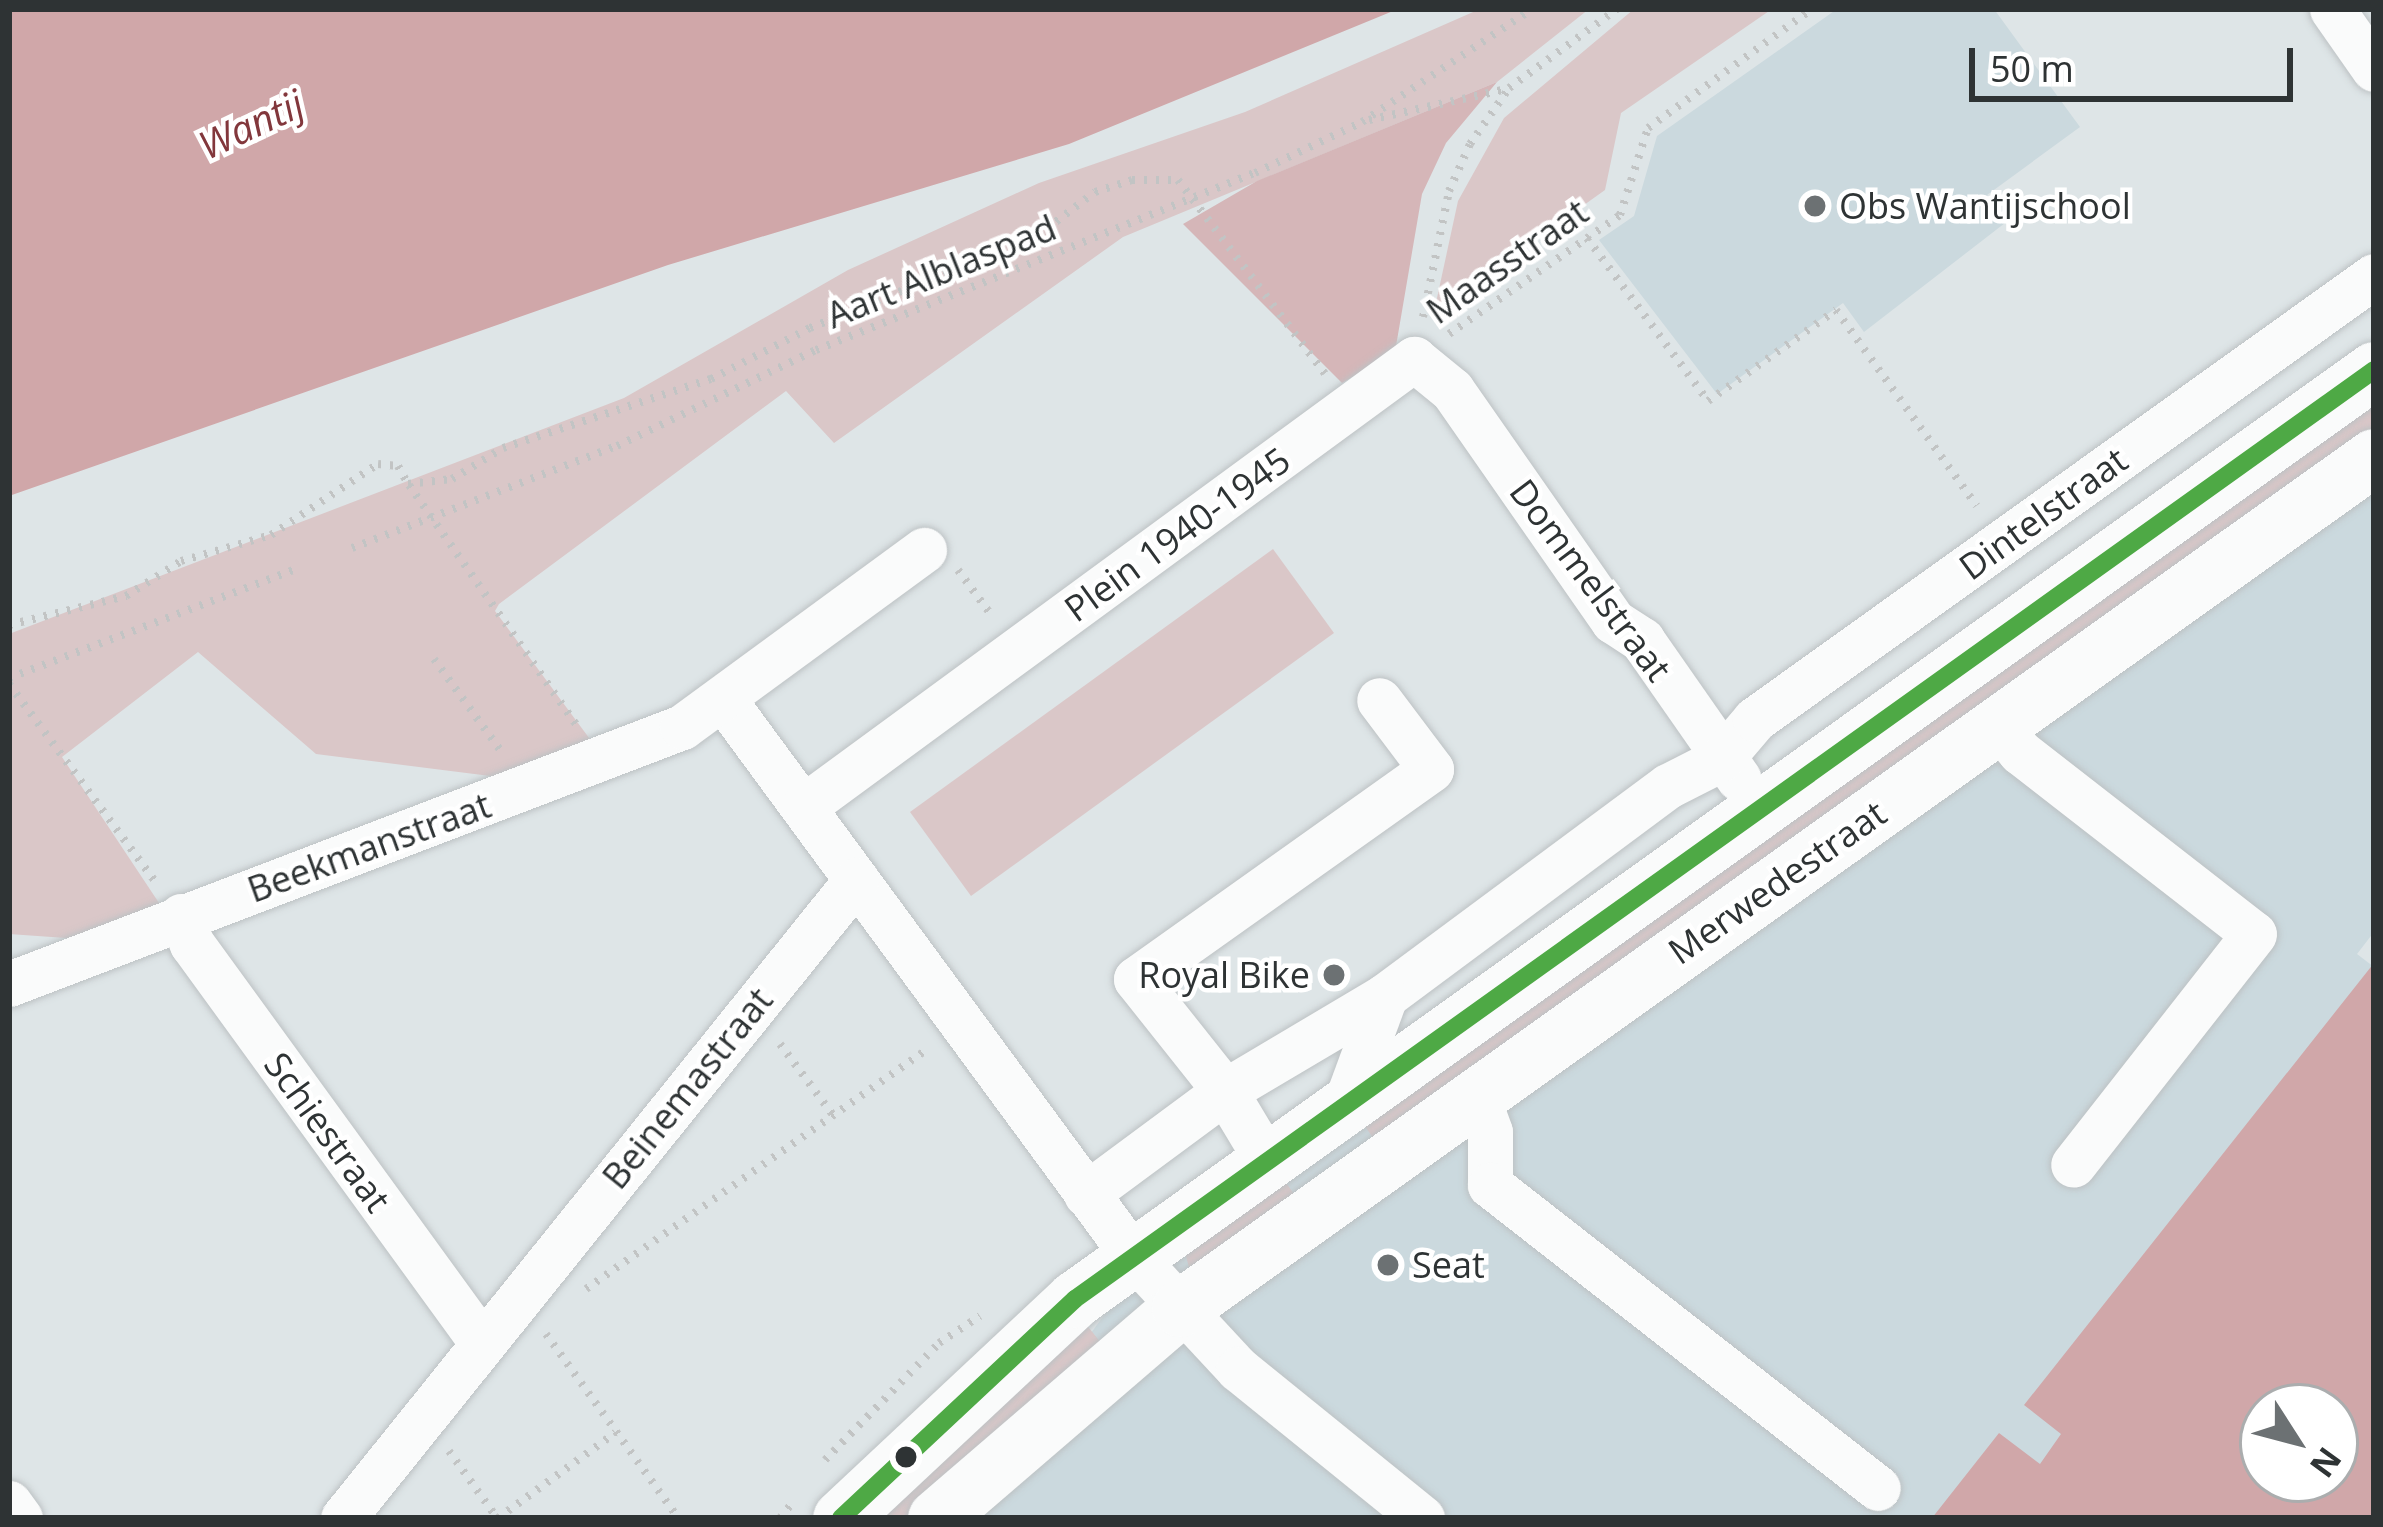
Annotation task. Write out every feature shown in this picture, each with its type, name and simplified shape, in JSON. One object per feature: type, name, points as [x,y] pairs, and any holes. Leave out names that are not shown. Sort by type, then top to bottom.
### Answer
[{"type":"main road","name":"Merwedestraat","points":[[841,1518],[1075,1299],[2374,370]]},
{"type":"main road","name":"Merwedestraat","points":[[936,1518],[1477,1096],[2374,457]]},
{"type":"street","points":[[2332,9],[2374,69]]},
{"type":"street","name":"Dintelstraat","points":[[1721,759],[1755,718],[2374,276]]},
{"type":"street","name":"Plein 1940-1945","points":[[803,808],[1414,359]]},
{"type":"street","name":"Dommelstraat","points":[[1414,359],[1452,390],[1721,759],[1762,806]]},
{"type":"street","name":"Beekmanstraat","points":[[9,984],[682,727],[924,550]]},
{"type":"street","points":[[724,700],[1133,1256],[1193,1321],[1422,1518]]},
{"type":"street","points":[[1267,1162],[1225,1091],[1136,979],[1431,769],[1379,700]]},
{"type":"street","points":[[1998,725],[2020,752],[2254,934],[2073,1165]]},
{"type":"street","points":[[1086,1194],[1225,1091],[1385,996],[1668,787],[1721,759]]},
{"type":"street","name":"Beinemastraat","points":[[343,1518],[856,880]]},
{"type":"street","name":"Schiestraat","points":[[182,916],[192,944],[482,1343]]},
{"type":"street","points":[[1345,1106],[1385,996]]},
{"type":"street","points":[[1477,1096],[1490,1132],[1490,1185],[1878,1488]]},
{"type":"street","points":[[9,1503],[20,1518]]},
{"type":"path","name":"Aart Alblaspad","points":[[352,548],[617,446],[816,350],[1194,198],[1362,122],[1532,9]]},
{"type":"path","name":"Maasstraat","points":[[1414,359],[1449,191],[1509,88],[1617,9]]},
{"type":"path","name":"Maasstraat","points":[[1414,359],[1620,215],[1648,128],[1812,9]]},
{"type":"path","points":[[1362,122],[1509,88]]},
{"type":"path","points":[[409,484],[452,479],[502,448],[711,379],[1036,236],[1095,192],[1132,180],[1178,180],[1349,407]]},
{"type":"path","points":[[1587,238],[1708,401],[1836,310],[2003,542]]},
{"type":"path","points":[[9,625],[126,596],[181,562],[271,535],[378,464],[398,466],[599,758]]},
{"type":"path","points":[[924,550],[944,551],[1018,651]]},
{"type":"path","points":[[182,916],[9,681],[298,568]]},
{"type":"path","points":[[434,659],[527,788]]},
{"type":"path","points":[[746,1015],[788,1051],[833,1115]]},
{"type":"path","name":"Beinemastraat","points":[[575,1297],[961,1025]]},
{"type":"path","points":[[518,1297],[678,1518]]},
{"type":"path","points":[[417,1425],[449,1452],[497,1518],[615,1432]]},
{"type":"shaded area","points":[[1480,9],[1589,9],[1497,82],[1123,237],[834,443],[786,391],[499,604],[495,611],[595,746],[506,778],[316,754],[198,652],[62,757],[165,912],[80,939],[9,934],[9,634],[624,398],[848,270],[1039,183],[1245,112]]},
{"type":"shaded area","points":[[1634,9],[1772,9],[1621,113],[1605,190],[1434,312],[1458,201],[1504,118]]},
{"type":"shaded area","name":"Obs Wantijschool","points":[[1837,9],[1994,9],[2080,127],[1987,195],[2005,223],[1864,332],[1843,303],[1717,394],[1599,240],[1634,216],[1657,136]]},
{"type":"shaded area","points":[[1497,82],[1446,143],[1422,194],[1395,352],[1342,383],[1183,224],[1257,181]]},
{"type":"shaded area","points":[[2374,401],[2374,435],[1378,1145],[1362,1122]]},
{"type":"shaded area","points":[[2374,432],[2374,932],[2357,954],[2374,967],[2374,1518],[951,1518],[1115,1301]]},
{"type":"shaded area","points":[[1273,549],[1334,633],[971,896],[910,812]]},
{"type":"shaded area","points":[[1284,1180],[1299,1201],[1189,1267],[1185,1253]]},
{"type":"shaded area","points":[[1085,1323],[1102,1344],[907,1518],[871,1518]]},
{"type":"water","name":"Wantij","points":[[9,9],[1398,9],[1069,144],[668,265],[9,496]]},
{"type":"water","points":[[2374,963],[2374,1518],[1932,1518],[1999,1433],[2040,1464],[2061,1434],[2024,1405]]},
{"type":"transit line","points":[[841,1518],[1075,1299],[2374,370]]},
{"type":"place","name":"Obs Wantijschool","points":[[1815,206]]},
{"type":"place","name":"Royal Bike","points":[[1334,975]]},
{"type":"place","name":"Seat","points":[[1388,1265]]}]
